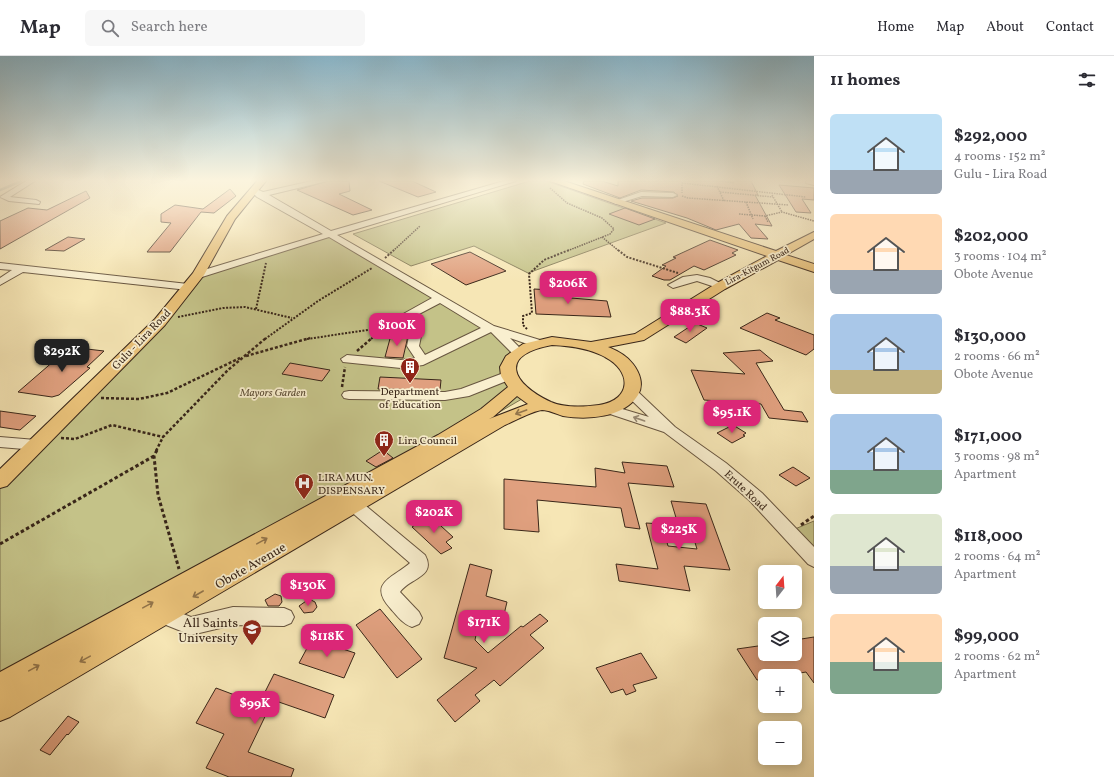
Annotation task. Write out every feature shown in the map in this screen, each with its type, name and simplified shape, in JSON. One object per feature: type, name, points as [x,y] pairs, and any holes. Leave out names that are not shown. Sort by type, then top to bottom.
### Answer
[{"type":"main road","name":"Gulu - Lira Road","points":[[0,481],[160,322],[198,276],[220,235],[237,215]]},
{"type":"main road","points":[[654,215],[814,268]]},
{"type":"main road","name":"Lira-Kitgum Road","points":[[592,346],[639,337],[721,286],[814,235]]},
{"type":"main road","name":"Lira-Kitgum Road","points":[[623,363],[639,337]]},
{"type":"main road","points":[[566,341],[592,346],[609,353],[623,363],[631,373],[634,383],[631,393],[623,402],[609,409],[594,412],[577,412],[543,404],[528,397],[513,382],[508,367],[511,358],[518,352],[538,343],[566,341]]},
{"type":"main road","points":[[493,417],[513,382]]},
{"type":"main road","points":[[493,417],[543,404]]},
{"type":"main road","name":"Obote Avenue","points":[[0,707],[354,505],[493,417]]},
{"type":"main road","name":"Obote Avenue","points":[[0,686],[419,453],[493,417]]},
{"type":"street","points":[[300,215],[439,299],[492,329],[518,352]]},
{"type":"street","points":[[198,276],[268,253],[399,215]]},
{"type":"street","points":[[0,266],[188,287]]},
{"type":"street","points":[[0,282],[22,268]]},
{"type":"street","points":[[672,285],[690,277],[704,279],[721,286]]},
{"type":"street","points":[[384,328],[439,299]]},
{"type":"street","points":[[412,313],[418,321],[413,346],[423,361]]},
{"type":"street","points":[[347,359],[401,364],[423,361],[453,345],[492,329],[538,343]]},
{"type":"street","points":[[349,395],[445,396],[513,382]]},
{"type":"street","points":[[631,393],[670,430]]},
{"type":"street","points":[[609,409],[670,430]]},
{"type":"street","name":"Erute Road","points":[[670,430],[721,467],[756,497],[814,559]]},
{"type":"street","points":[[0,442],[40,440]]},
{"type":"street","points":[[354,505],[419,560],[419,566],[395,583],[390,591],[390,595],[412,618]]},
{"type":"street","points":[[162,615],[191,626],[233,616],[284,617]]},
{"type":"path","points":[[538,343],[523,325],[523,316],[532,313],[528,289],[529,274],[544,260],[610,234],[614,229],[602,218],[595,215]]},
{"type":"path","points":[[747,215],[765,216],[771,215]]},
{"type":"path","points":[[751,215],[752,219]]},
{"type":"path","points":[[791,215],[814,221]]},
{"type":"path","points":[[765,216],[768,222]]},
{"type":"path","points":[[184,585],[158,495],[154,456],[163,437],[228,370],[244,356],[293,318],[379,263],[420,226]]},
{"type":"path","points":[[602,237],[627,256],[690,277]]},
{"type":"path","points":[[256,309],[268,253]]},
{"type":"path","points":[[160,322],[223,308],[245,307],[293,318]]},
{"type":"path","points":[[82,398],[139,399],[168,392],[244,356],[314,336],[384,328]]},
{"type":"path","points":[[40,440],[75,439],[112,425],[163,437]]},
{"type":"path","points":[[0,544],[154,456]]},
{"type":"green space","points":[[418,215],[642,215],[666,223],[528,273],[474,246],[411,266],[353,234]]},
{"type":"green space","name":"Mayors Garden","points":[[329,235],[520,350],[509,366],[527,396],[0,703],[0,482],[193,279]]},
{"type":"green space","points":[[814,521],[814,547],[795,529]]},
{"type":"building","points":[[14,215],[61,215],[0,249],[0,221]]},
{"type":"building","points":[[161,215],[199,215],[170,252],[147,252],[171,223],[161,222]]},
{"type":"building","points":[[611,215],[643,215],[655,219],[639,225]]},
{"type":"building","points":[[676,215],[766,215],[772,226],[755,224],[768,239],[751,238],[739,224],[716,230]]},
{"type":"building","points":[[68,237],[85,239],[64,251],[45,250]]},
{"type":"building","points":[[710,240],[738,250],[732,253],[736,255],[704,270],[694,266],[670,280],[664,280],[652,276],[666,266],[662,265],[676,258],[673,257]]},
{"type":"building","points":[[470,252],[506,271],[466,285],[431,264]]},
{"type":"building","points":[[534,289],[570,291],[571,298],[607,301],[611,317],[536,314]]},
{"type":"building","points":[[767,313],[780,318],[775,320],[814,335],[814,349],[806,355],[740,328]]},
{"type":"building","points":[[695,323],[707,328],[686,343],[674,337]]},
{"type":"building","points":[[391,335],[408,336],[403,358],[385,357]]},
{"type":"building","points":[[70,347],[104,351],[87,367],[90,368],[59,395],[52,397],[18,392]]},
{"type":"building","points":[[760,350],[773,361],[756,363],[784,410],[802,412],[808,422],[769,418],[761,404],[704,400],[691,370],[745,374],[723,353]]},
{"type":"building","points":[[290,363],[330,370],[322,381],[282,374]]},
{"type":"building","name":"Department of Education","points":[[380,377],[441,380],[440,390],[378,389]]},
{"type":"building","points":[[0,411],[36,416],[20,430],[0,427]]},
{"type":"building","points":[[733,425],[746,433],[743,435],[745,436],[732,443],[717,433]]},
{"type":"building","points":[[383,450],[393,458],[376,467],[366,461]]},
{"type":"building","points":[[622,462],[667,466],[674,487],[628,483],[640,529],[625,527],[621,508],[537,500],[539,532],[504,529],[504,479],[596,487],[595,468],[625,473]]},
{"type":"building","points":[[793,467],[810,478],[796,486],[779,475]]},
{"type":"building","points":[[671,501],[706,504],[730,570],[684,566],[690,591],[619,581],[616,564],[658,569],[646,523],[662,524],[668,546],[697,549],[689,523],[677,521]]},
{"type":"building","points":[[429,515],[453,537],[446,542],[452,548],[441,554],[412,527]]},
{"type":"building","points":[[470,564],[492,570],[486,596],[507,602],[501,627],[479,620],[475,640],[488,653],[521,626],[523,627],[540,614],[548,621],[530,635],[544,648],[500,686],[494,680],[475,695],[480,701],[455,722],[437,700],[477,668],[444,658]]},
{"type":"building","points":[[275,594],[281,596],[282,602],[279,606],[268,606],[265,600]]},
{"type":"building","points":[[309,599],[315,602],[317,607],[313,612],[304,613],[299,606]]},
{"type":"building","points":[[380,609],[422,659],[397,678],[356,625]]},
{"type":"building","points":[[814,637],[814,683],[806,672],[802,673],[802,669],[758,669],[757,680],[737,649],[758,646],[758,661],[802,661],[802,639]]},
{"type":"building","points":[[312,639],[355,653],[344,678],[299,663]]},
{"type":"building","points":[[641,653],[657,678],[633,685],[636,691],[626,695],[623,689],[611,693],[596,668]]},
{"type":"building","points":[[274,674],[334,695],[325,718],[273,700],[248,752],[294,769],[291,777],[229,777],[206,768],[224,734],[196,723],[216,688],[248,700],[252,693],[263,696]]},
{"type":"building","points":[[68,716],[79,722],[50,755],[40,750]]},
{"type":"place","name":"Department of Education","points":[[410,384]]},
{"type":"place","name":"Lira Council","points":[[384,457]]},
{"type":"place","name":"LIRA MUN. DISPENSARY","points":[[304,500]]},
{"type":"place","name":"All Saints University","points":[[252,646]]}]
